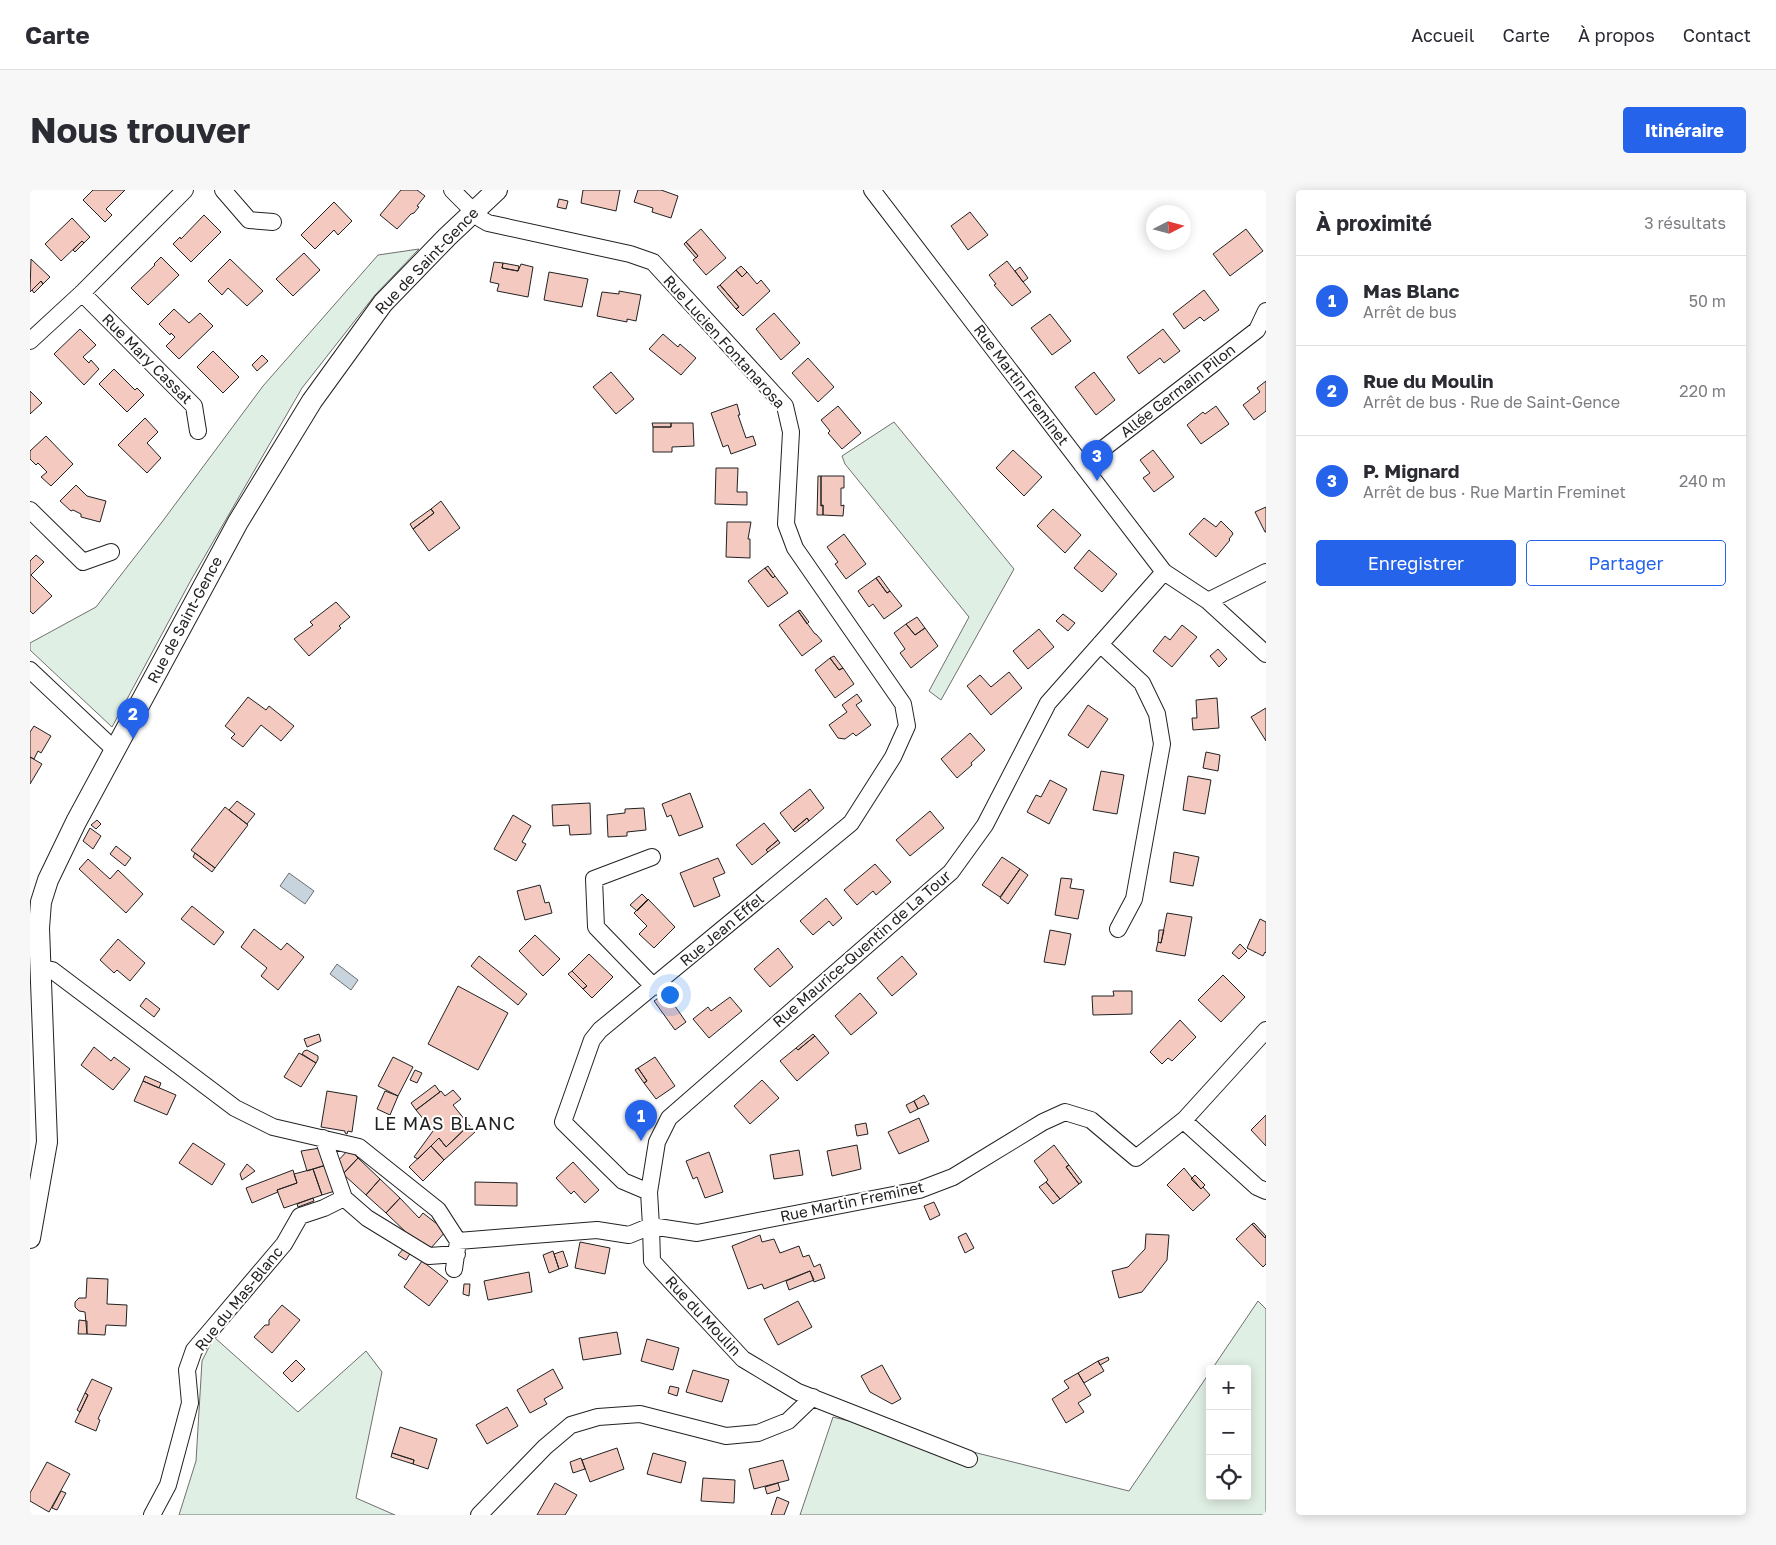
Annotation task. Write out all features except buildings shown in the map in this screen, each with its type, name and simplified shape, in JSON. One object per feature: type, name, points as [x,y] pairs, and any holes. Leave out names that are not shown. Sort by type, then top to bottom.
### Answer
[{"type":"street","points":[[30,341],[82,293],[185,190]]},
{"type":"street","points":[[222,190],[249,220],[272,222]]},
{"type":"street","points":[[452,190],[474,211]]},
{"type":"street","name":"Rue de Saint-Gence","points":[[30,1238],[47,1142],[41,968],[35,939],[41,902],[48,880],[76,822],[238,522],[312,401],[383,303],[497,190]]},
{"type":"street","name":"Rue Martin Freminet","points":[[872,190],[1164,572],[1208,601],[1266,654]]},
{"type":"street","name":"Rue Lucien Fontanarosa","points":[[474,211],[481,219],[488,222],[630,254],[653,262],[785,406],[791,432],[786,524],[795,548],[903,704],[907,726]]},
{"type":"street","name":"Rue Mary Cassat","points":[[82,293],[194,406],[198,431]]},
{"type":"street","name":"Allée Germain Pilon","points":[[1082,465],[1257,330],[1266,311]]},
{"type":"street","points":[[30,510],[83,562],[111,552]]},
{"type":"street","name":"Rue Maurice-Quentin de La Tour","points":[[652,1226],[649,1192],[657,1142],[669,1118],[951,872],[985,825],[1048,703],[1164,572]]},
{"type":"street","points":[[1208,601],[1266,572]]},
{"type":"street","points":[[1100,644],[1142,683],[1157,714],[1162,744],[1134,899],[1118,929]]},
{"type":"street","points":[[30,670],[116,751]]},
{"type":"street","name":"Rue Jean Effel","points":[[649,1192],[624,1181],[563,1122],[592,1040],[600,1030],[851,823],[893,757],[907,726]]},
{"type":"street","points":[[652,857],[594,879],[596,927],[654,987]]},
{"type":"street","points":[[41,968],[52,970],[235,1108],[273,1127],[359,1147],[438,1210],[457,1255]]},
{"type":"street","name":"Rue Martin Freminet","points":[[652,1226],[697,1233],[919,1190],[954,1177],[1043,1122],[1065,1112],[1091,1120],[1136,1158],[1184,1121],[1266,1030]]},
{"type":"street","points":[[1184,1121],[1257,1187],[1266,1191]]},
{"type":"street","points":[[323,1138],[344,1198],[366,1218],[429,1256],[457,1255],[597,1230],[629,1235],[652,1226]]},
{"type":"street","name":"Rue du Mas-Blanc","points":[[152,1515],[168,1485],[190,1402],[187,1370],[194,1350],[284,1244],[300,1216],[324,1208],[344,1198]]},
{"type":"street","name":"Rue du Moulin","points":[[652,1226],[652,1261],[743,1359],[798,1392],[969,1459]]},
{"type":"street","points":[[479,1515],[545,1447],[571,1425],[598,1417],[640,1414],[726,1436],[758,1433],[788,1421],[813,1397]]},
{"type":"green space","points":[[419,249],[375,295],[302,388],[191,580],[112,727],[30,650],[30,643],[96,607],[263,386],[378,255]]},
{"type":"green space","points":[[894,422],[1014,569],[941,700],[929,691],[969,617],[845,464],[842,456]]},
{"type":"green space","points":[[1258,1301],[1266,1309],[1266,1515],[800,1515],[833,1417],[1129,1491],[1206,1378],[1206,1500],[1251,1500],[1251,1365],[1215,1365]]},
{"type":"green space","points":[[214,1337],[298,1412],[366,1351],[382,1372],[356,1498],[395,1515],[179,1515],[196,1461],[202,1361]]},
{"type":"shaded area","points":[[289,873],[314,891],[305,904],[280,886]]},
{"type":"shaded area","points":[[337,964],[358,980],[351,990],[330,974]]},
{"type":"place","name":"P. Mignard","points":[[1097,481]]},
{"type":"place","name":"Rue du Moulin","points":[[133,739]]},
{"type":"place","name":"Mas Blanc","points":[[641,1141]]},
{"type":"district","name":"LE MAS BLANC","points":[[445,1124]]}]
